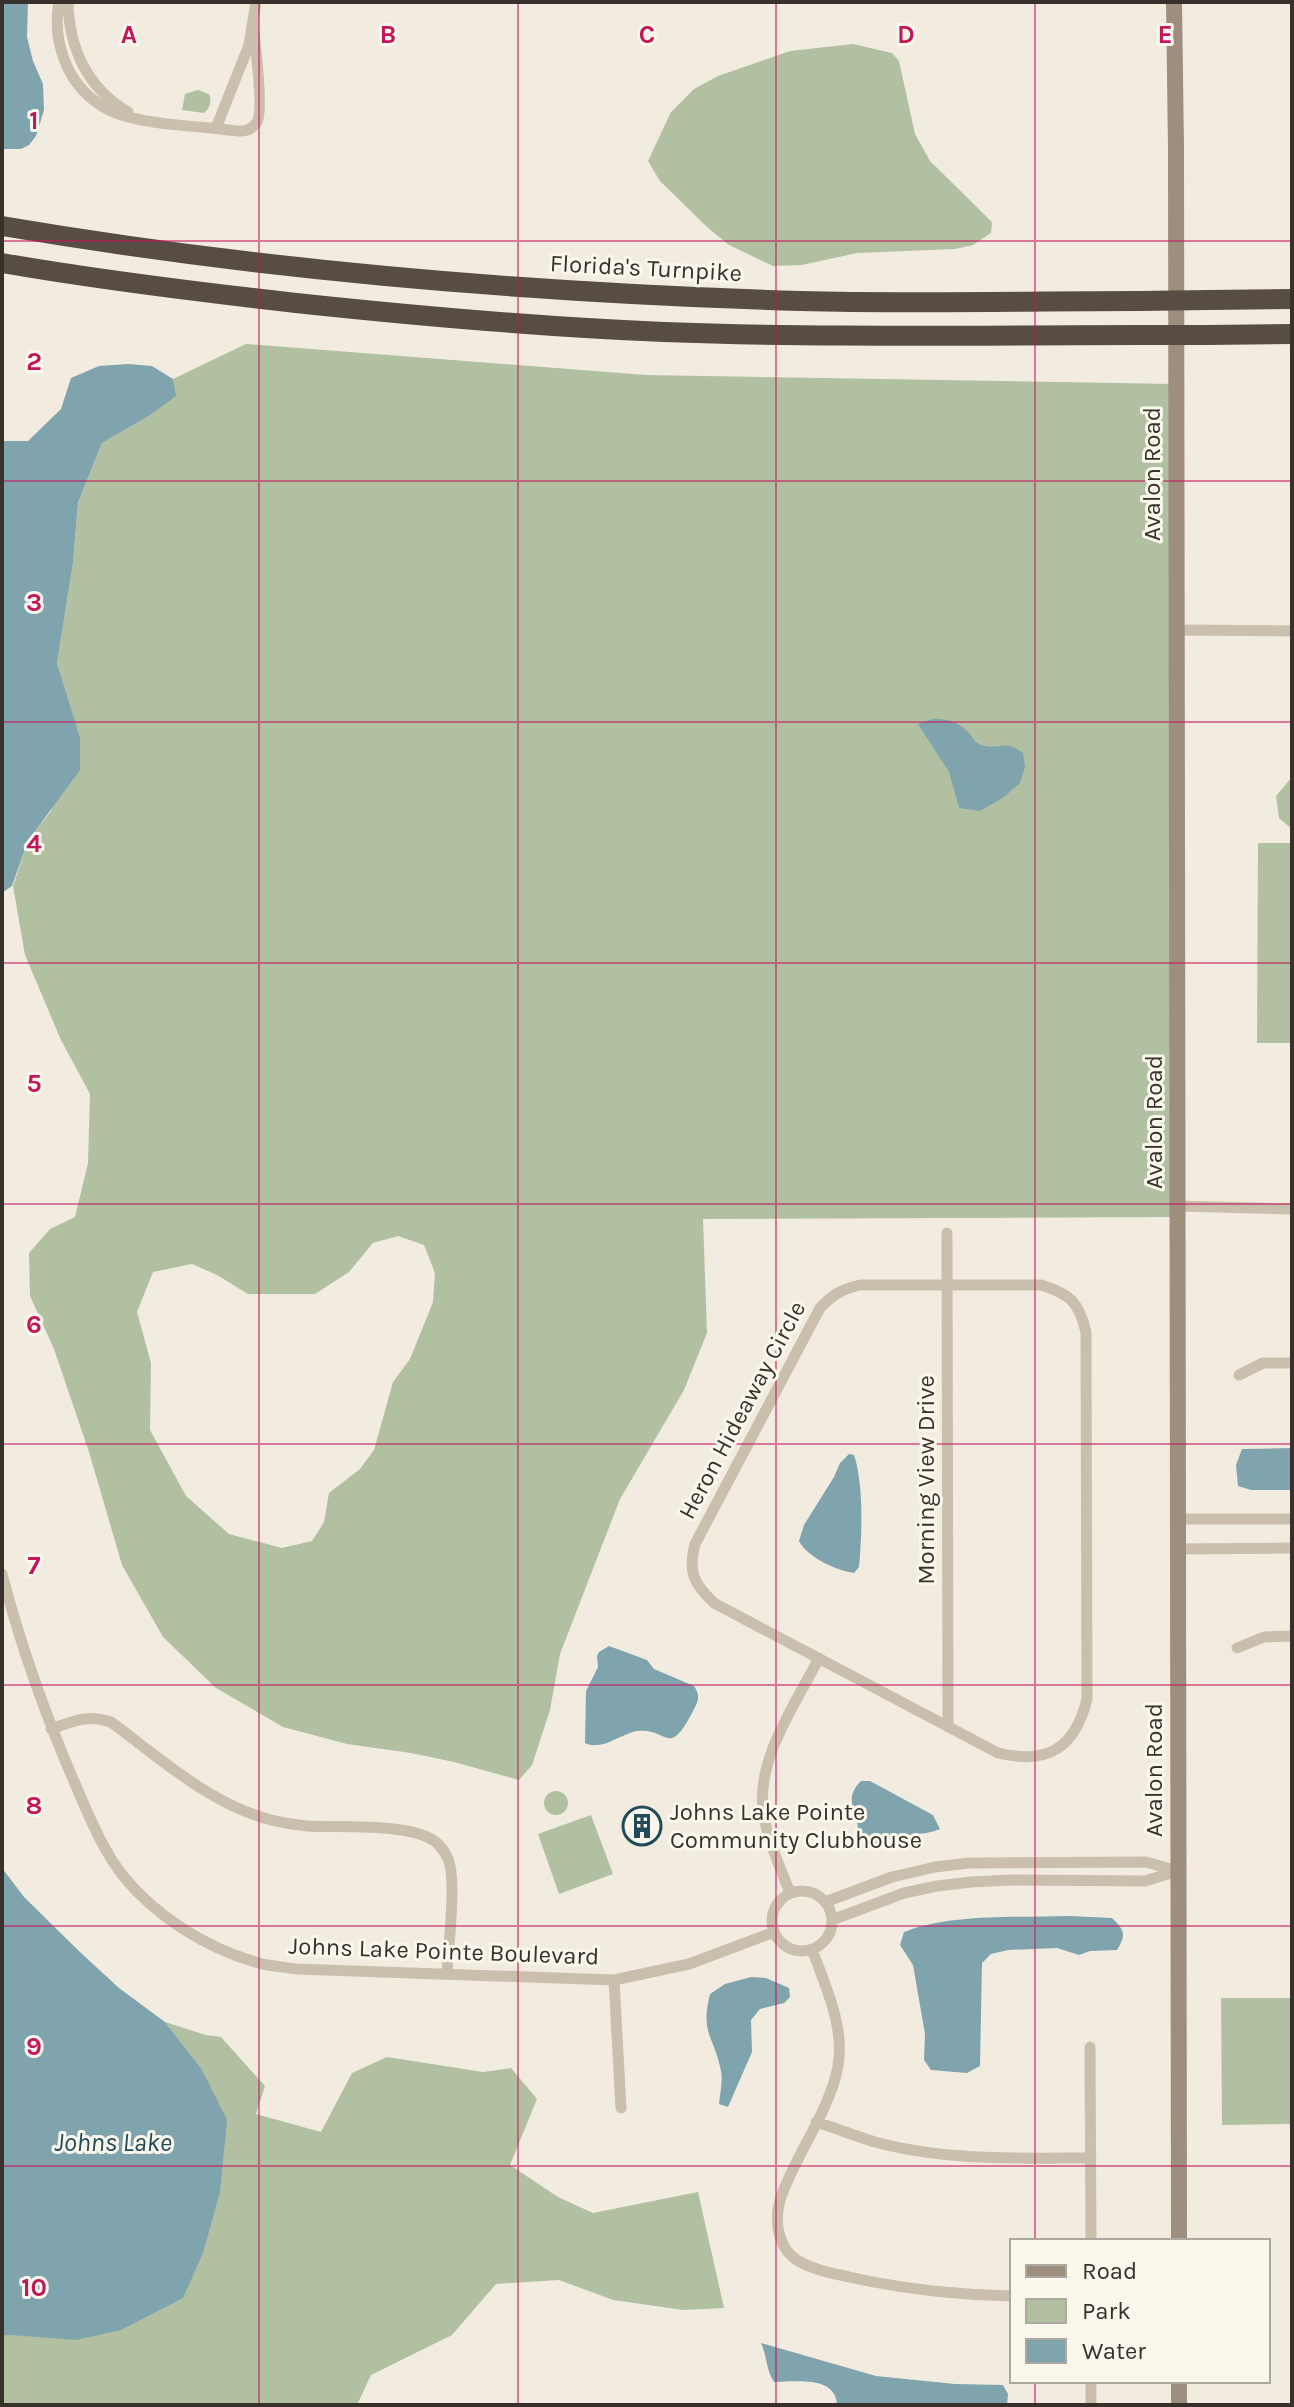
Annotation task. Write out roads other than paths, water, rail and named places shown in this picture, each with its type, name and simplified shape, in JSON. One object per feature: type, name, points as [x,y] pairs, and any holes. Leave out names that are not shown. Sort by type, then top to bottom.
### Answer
[{"type":"highway","name":"Florida's Turnpike","points":[[2,226],[372,276],[518,288],[805,301],[1292,299]]},
{"type":"highway","points":[[2,263],[201,293],[515,324],[803,335],[1292,334]]},
{"type":"main road","name":"Avalon Road","points":[[1174,2],[1179,2239]]},
{"type":"main road","points":[[1179,2383],[1179,2405]]},
{"type":"street","points":[[59,2],[57,31],[65,62],[77,83],[99,105],[139,118],[241,131],[250,129],[258,119],[260,108],[254,5]]},
{"type":"street","points":[[68,2],[73,44],[82,65],[109,97],[139,118]]},
{"type":"street","points":[[216,128],[249,45],[253,26]]},
{"type":"street","points":[[1177,630],[1292,631]]},
{"type":"street","points":[[1178,1206],[1292,1209]]},
{"type":"street","name":"Morning View Drive","points":[[947,1233],[948,1727]]},
{"type":"street","name":"Heron Hideaway Circle","points":[[860,1285],[1041,1285],[1060,1291],[1074,1301],[1082,1314],[1086,1332],[1087,1699],[1073,1735],[1059,1748],[1041,1756],[1019,1758],[998,1753],[819,1658],[714,1603],[701,1590],[692,1574],[691,1560],[695,1544],[820,1308],[831,1296],[860,1285]]},
{"type":"street","points":[[1239,1375],[1263,1363],[1292,1363]]},
{"type":"street","points":[[1178,1519],[1292,1519]]},
{"type":"street","points":[[1178,1549],[1292,1548]]},
{"type":"street","name":"Johns Lake Pointe Boulevard","points":[[2,1574],[16,1629],[51,1729],[92,1822],[124,1876],[161,1913],[210,1945],[257,1963],[297,1969],[614,1980],[689,1964],[774,1932]]},
{"type":"street","points":[[1237,1648],[1264,1637],[1292,1636]]},
{"type":"street","points":[[790,1893],[766,1829],[762,1785],[776,1740],[819,1658]]},
{"type":"street","points":[[51,1729],[96,1717],[111,1722],[203,1790],[232,1806],[270,1820],[304,1826],[405,1830],[437,1842],[448,1858],[452,1875],[447,1974]]},
{"type":"street","points":[[825,1902],[892,1877],[935,1867],[1011,1861],[1146,1862],[1178,1871]]},
{"type":"street","points":[[1011,1861],[1012,1880]]},
{"type":"street","points":[[832,1920],[904,1893],[971,1882],[1145,1881],[1178,1871]]},
{"type":"street","points":[[804,1891],[816,1894],[825,1902],[832,1920],[823,1942],[812,1949],[792,1949],[782,1943],[774,1932],[771,1919],[779,1901],[790,1893],[804,1891]]},
{"type":"street","points":[[812,1949],[835,2013],[840,2042],[838,2067],[831,2090],[780,2202],[777,2223],[781,2243],[795,2259],[813,2268],[894,2287],[1010,2296]]},
{"type":"street","points":[[614,1980],[621,2108]]},
{"type":"street","points":[[1090,2047],[1091,2239]]},
{"type":"street","points":[[816,2122],[876,2142],[928,2152],[983,2158],[1091,2158]]},
{"type":"street","points":[[1091,2383],[1091,2405]]},
{"type":"water","points":[[2,2],[28,2],[27,37],[43,84],[44,110],[36,136],[21,149],[2,149]]},
{"type":"water","points":[[99,366],[152,366],[173,379],[176,396],[149,416],[102,443],[78,503],[73,563],[57,663],[80,737],[80,770],[28,841],[12,886],[2,893],[2,441],[28,441],[61,409],[71,378]]},
{"type":"water","points":[[933,719],[947,720],[960,726],[981,745],[1006,745],[1023,753],[1025,767],[1020,783],[980,811],[959,808],[949,772],[918,724]]},
{"type":"water","points":[[1292,1448],[1292,1490],[1251,1490],[1238,1486],[1236,1465],[1242,1449]]},
{"type":"water","points":[[849,1454],[854,1455],[861,1495],[859,1567],[854,1573],[823,1562],[809,1553],[799,1541],[804,1525],[840,1463]]},
{"type":"water","points":[[609,1646],[647,1660],[654,1669],[694,1686],[697,1703],[678,1734],[666,1738],[645,1731],[633,1732],[603,1744],[585,1743],[586,1691],[598,1667],[599,1652]]},
{"type":"water","points":[[861,1781],[870,1781],[933,1815],[940,1829],[853,1849],[858,1833],[852,1800],[855,1788]]},
{"type":"water","name":"Johns Lake","points":[[2,1868],[24,1897],[81,1953],[119,1988],[165,2022],[201,2068],[227,2120],[220,2192],[203,2253],[183,2298],[121,2330],[76,2340],[2,2336]]},
{"type":"water","points":[[1112,1918],[1123,1932],[1117,1950],[1090,1951],[1079,1955],[1057,1948],[1008,1950],[991,1954],[982,1963],[980,2066],[967,2073],[931,2070],[924,2060],[925,2034],[913,1965],[900,1945],[904,1932],[964,1919]]},
{"type":"water","points":[[751,1977],[766,1978],[789,1988],[790,1997],[784,2003],[760,2009],[751,2020],[752,2052],[728,2107],[719,2104],[722,2075],[707,2027],[707,2008],[710,1994],[725,1984]]},
{"type":"water","points":[[761,2343],[876,2376],[1003,2385],[1008,2394],[1007,2405],[837,2405],[835,2395],[822,2385],[803,2381],[774,2382]]},
{"type":"place","name":"Johns Lake Pointe Community Clubhouse","points":[[642,1826]]}]
